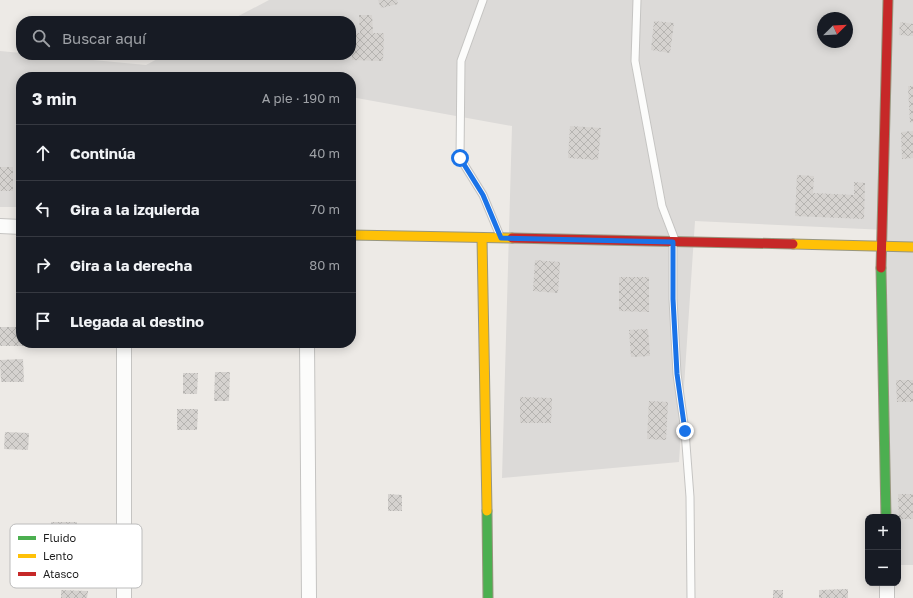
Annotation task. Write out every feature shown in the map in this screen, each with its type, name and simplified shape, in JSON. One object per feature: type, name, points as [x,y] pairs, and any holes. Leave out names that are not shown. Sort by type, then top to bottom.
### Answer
[{"type":"street","points":[[886,514],[881,246],[888,0]]},
{"type":"street","points":[[0,226],[16,227]]},
{"type":"street","points":[[356,235],[913,247]]},
{"type":"street","points":[[482,238],[488,598]]},
{"type":"street","points":[[124,348],[124,524]]},
{"type":"street","points":[[307,348],[309,598]]},
{"type":"street","points":[[887,586],[887,598]]},
{"type":"lane","points":[[483,0],[461,60],[460,158],[483,195],[501,238]]},
{"type":"lane","points":[[637,0],[635,61],[662,206],[674,242],[673,299],[677,374],[685,431],[690,498],[691,598]]},
{"type":"shaded area","points":[[269,0],[913,0],[913,565],[901,565],[901,514],[889,514],[886,230],[695,221],[679,462],[502,478],[512,126],[356,98],[356,72],[16,72],[16,207],[0,207],[0,51],[16,53],[16,60],[93,60],[146,65],[156,60],[356,60],[356,16],[239,16]]},
{"type":"building","points":[[378,0],[397,0],[398,4],[381,8]]},
{"type":"building","points":[[359,15],[372,15],[373,33],[384,33],[383,61],[352,60],[356,60],[356,33],[360,33]]},
{"type":"building","points":[[654,21],[674,23],[670,53],[651,50]]},
{"type":"building","points":[[900,22],[913,24],[913,36],[899,35]]},
{"type":"building","points":[[908,86],[913,86],[913,122],[910,123]]},
{"type":"building","points":[[570,126],[601,128],[598,160],[568,158]]},
{"type":"building","points":[[913,131],[913,158],[902,159],[901,132]]},
{"type":"building","points":[[0,167],[13,167],[13,191],[0,191]]},
{"type":"building","points":[[797,175],[814,176],[813,193],[854,195],[854,182],[865,183],[864,219],[795,216]]},
{"type":"building","points":[[535,260],[560,262],[558,293],[533,291]]},
{"type":"building","points":[[619,277],[649,277],[649,312],[619,311]]},
{"type":"building","points":[[0,327],[16,327],[16,346],[0,346]]},
{"type":"building","points":[[648,329],[650,356],[631,357],[629,330]]},
{"type":"building","points":[[23,359],[24,382],[1,382],[0,360]]},
{"type":"building","points":[[215,372],[230,372],[229,401],[214,401]]},
{"type":"building","points":[[183,373],[198,373],[197,394],[183,394]]},
{"type":"building","points":[[896,380],[913,380],[913,402],[897,402]]},
{"type":"building","points":[[520,397],[552,398],[551,423],[520,423]]},
{"type":"building","points":[[649,401],[668,402],[666,440],[647,439]]},
{"type":"building","points":[[177,409],[198,409],[197,430],[177,430]]},
{"type":"building","points":[[5,432],[29,433],[28,450],[4,449]]},
{"type":"building","points":[[388,494],[402,495],[402,511],[388,511]]},
{"type":"building","points":[[898,494],[913,494],[913,519],[901,519],[901,514],[899,514]]},
{"type":"building","points":[[51,522],[77,522],[77,524],[51,524]]},
{"type":"building","points":[[848,589],[848,598],[819,598],[819,590]]},
{"type":"building","points":[[61,590],[88,591],[87,598],[61,598]]},
{"type":"building","points":[[773,590],[783,590],[783,598],[773,598]]},
{"type":"traffic: fast","points":[[881,268],[886,514]]},
{"type":"traffic: fast","points":[[487,511],[488,598]]},
{"type":"traffic: slow","points":[[356,235],[512,238]]},
{"type":"traffic: slow","points":[[482,238],[487,511]]},
{"type":"traffic: slow","points":[[793,244],[913,247]]},
{"type":"traffic: jam","points":[[881,268],[888,0]]},
{"type":"traffic: jam","points":[[512,238],[793,244]]},
{"type":"route","points":[[460,158],[483,195],[501,238],[673,242],[673,299],[677,374],[685,431]]}]
